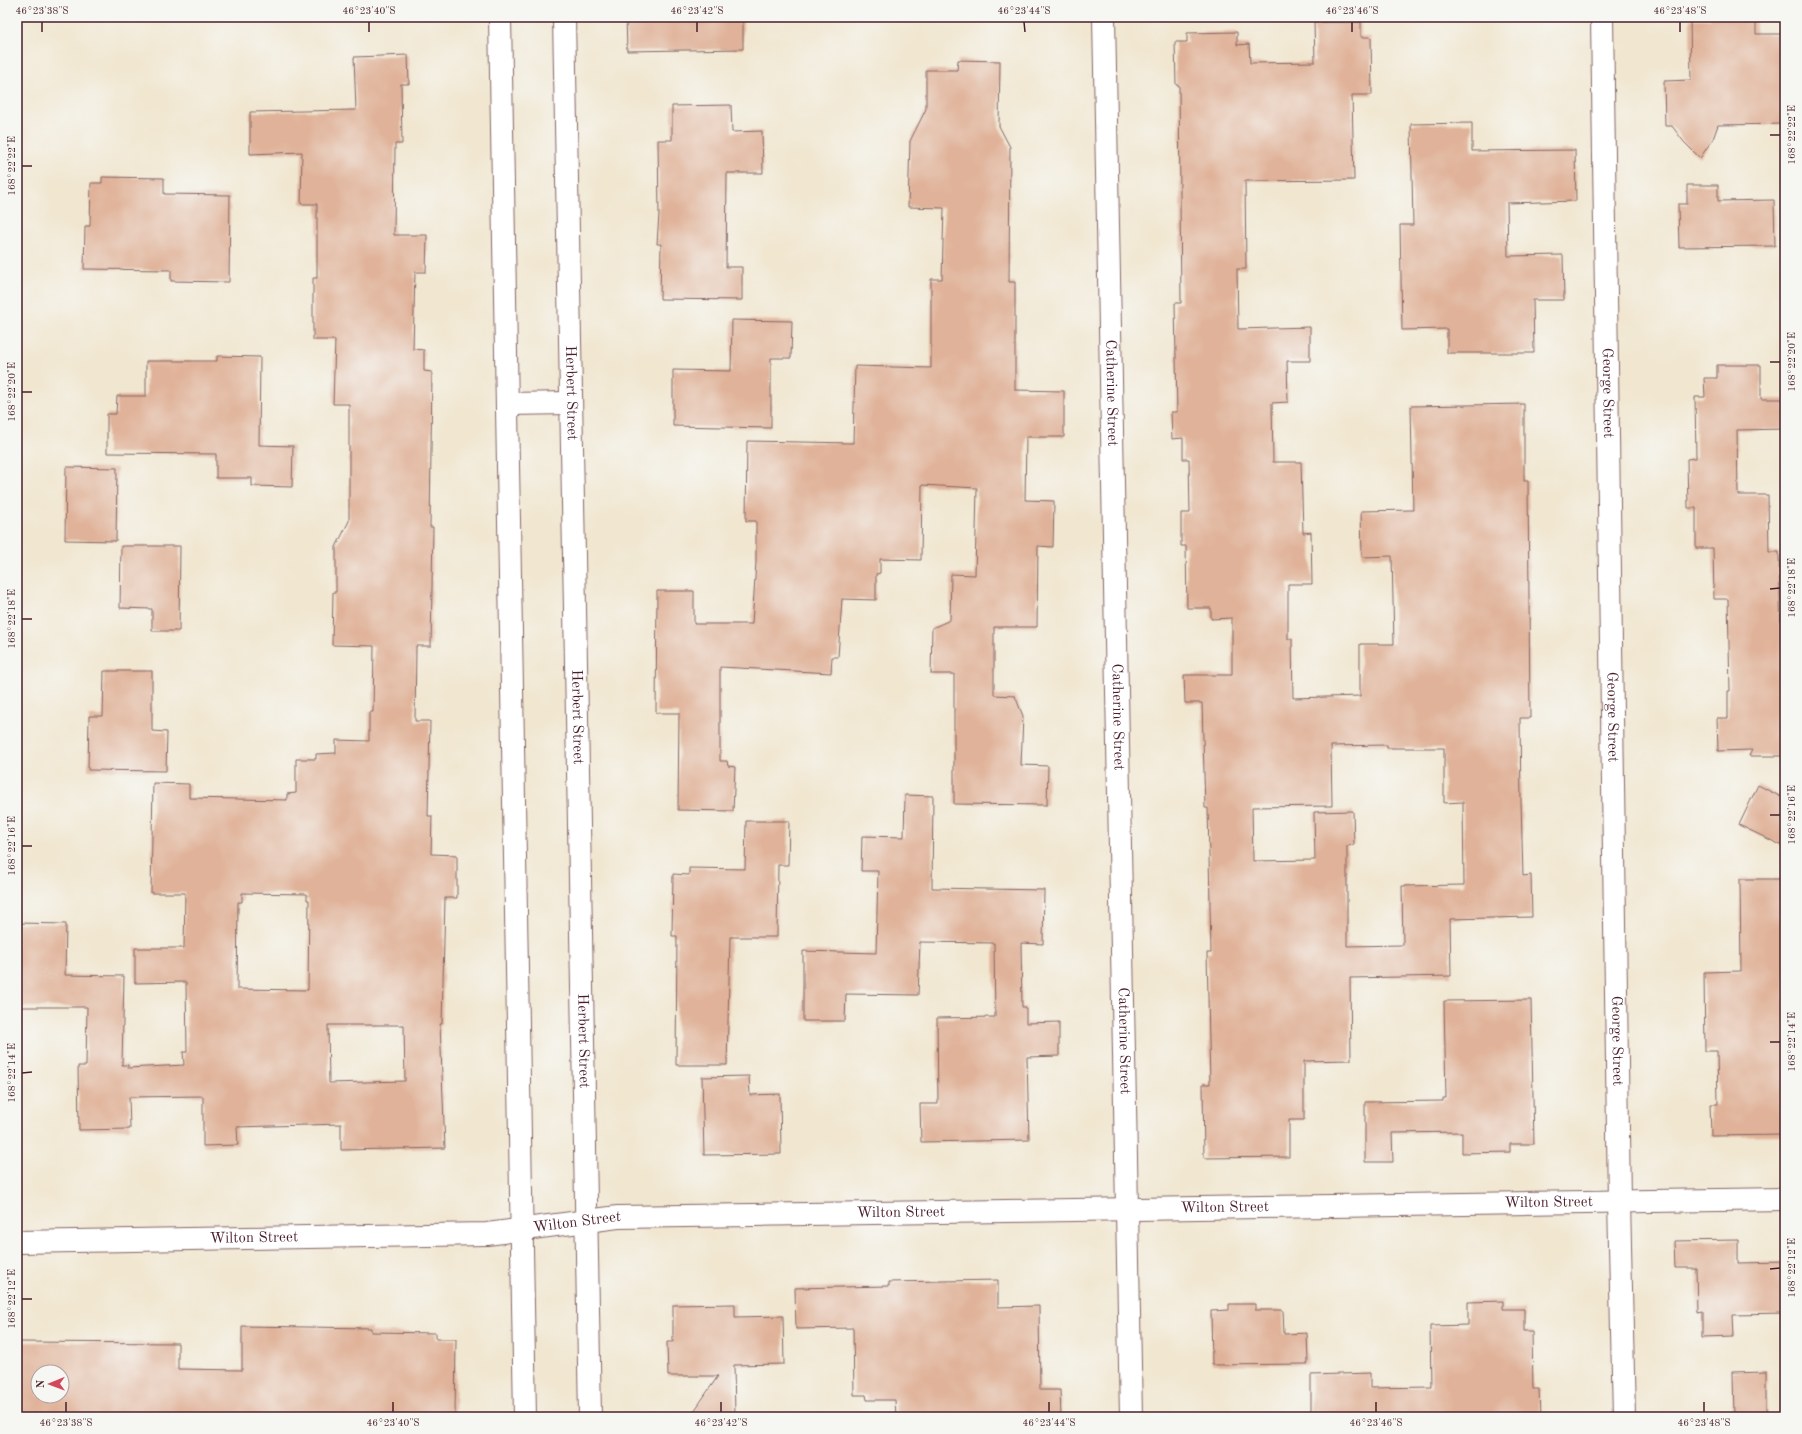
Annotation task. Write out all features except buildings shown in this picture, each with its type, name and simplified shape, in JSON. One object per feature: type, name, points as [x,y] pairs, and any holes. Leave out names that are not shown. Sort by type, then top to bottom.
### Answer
[{"type":"street","points":[[500,17],[525,1417]]},
{"type":"street","name":"Herbert Street","points":[[564,17],[590,1417]]},
{"type":"street","name":"Catherine Street","points":[[1104,17],[1131,1417]]},
{"type":"street","name":"George Street","points":[[1602,17],[1619,1202],[1624,1417]]},
{"type":"street","points":[[507,404],[571,403]]},
{"type":"street","name":"Wilton Street","points":[[17,1242],[487,1234],[618,1217],[1785,1200]]}]
